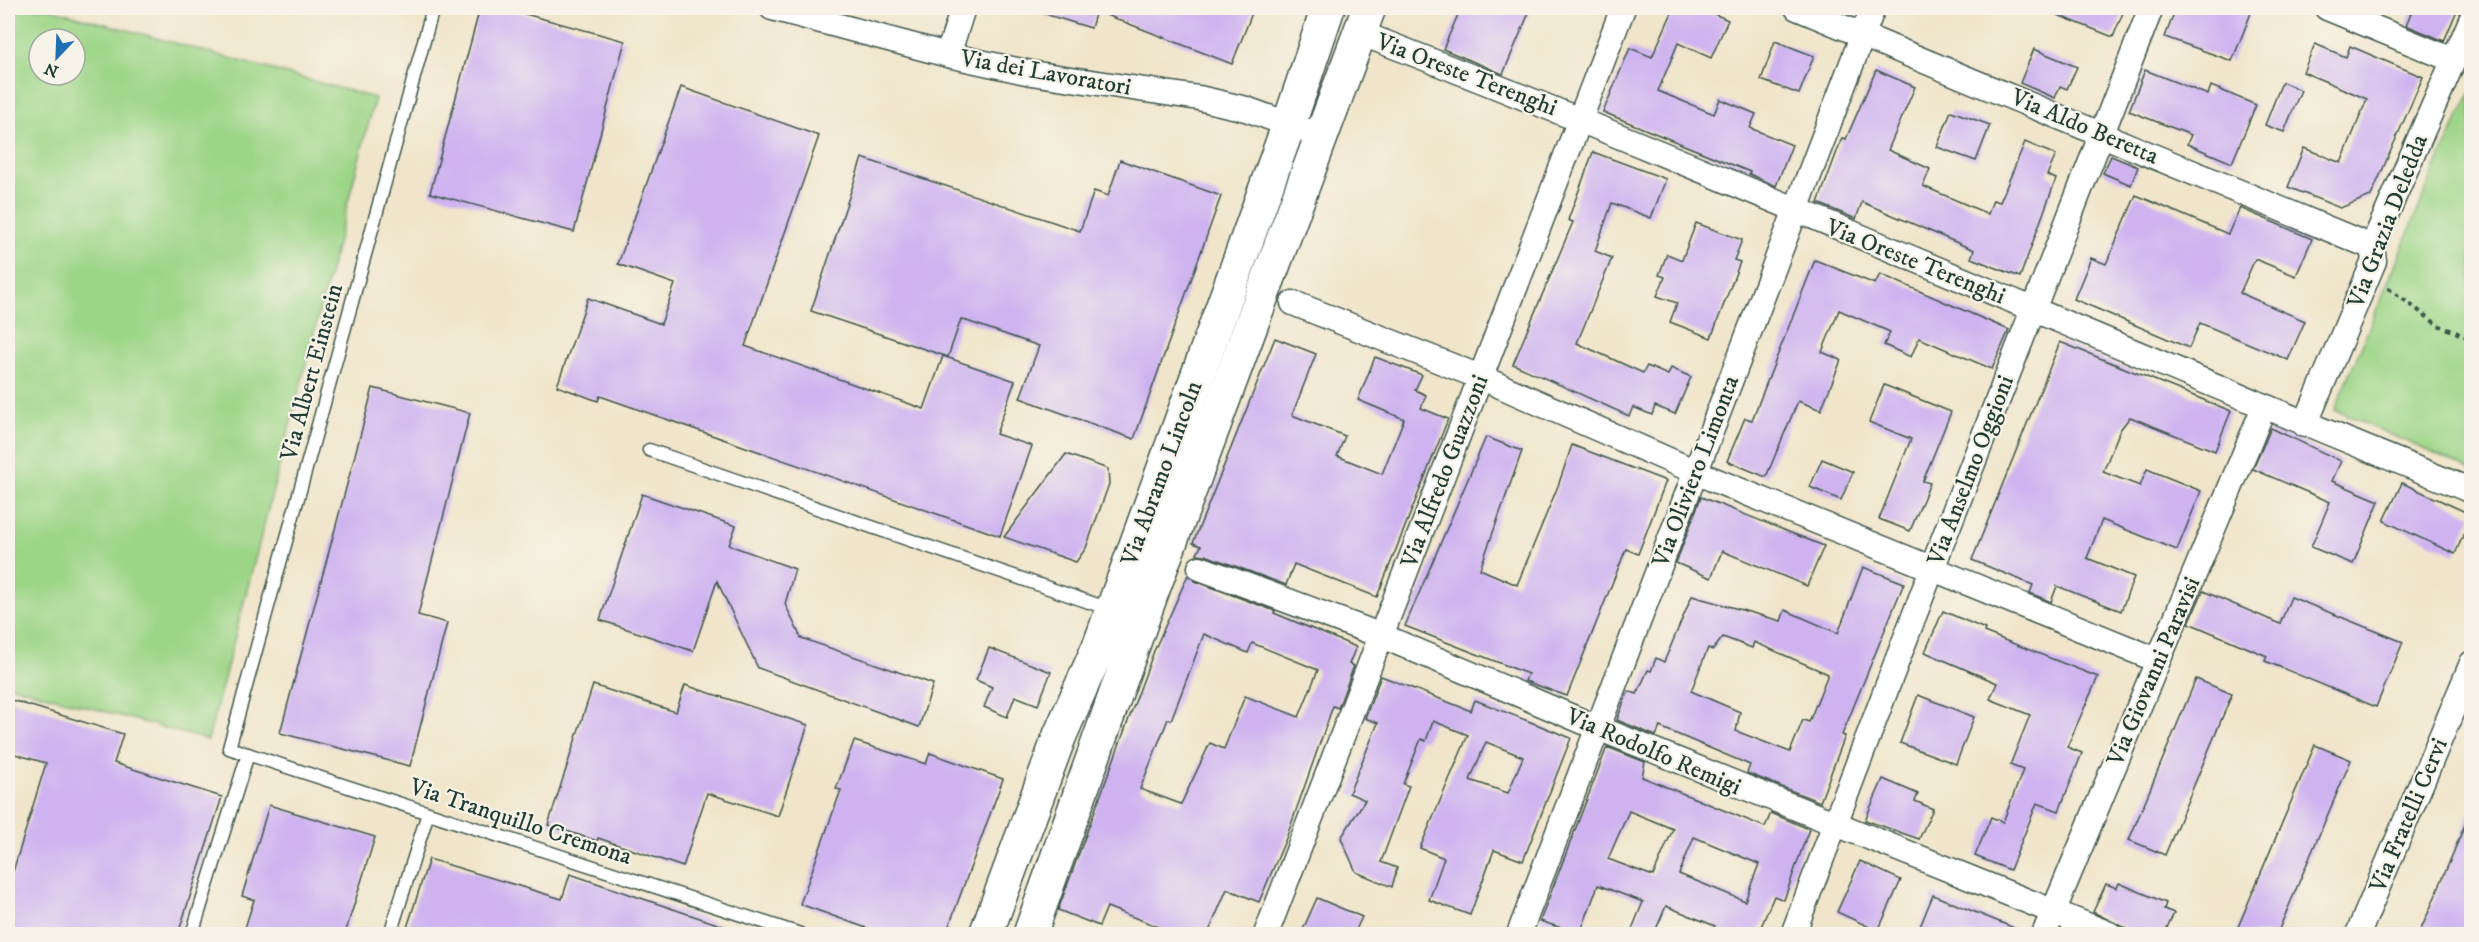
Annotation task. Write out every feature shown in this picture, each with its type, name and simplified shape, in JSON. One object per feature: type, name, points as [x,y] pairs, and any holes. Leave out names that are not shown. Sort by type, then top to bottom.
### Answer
[{"type":"main road","name":"Via Abramo Lincoln","points":[[986,934],[1060,735],[1112,610],[1289,124],[1328,8]]},
{"type":"main road","name":"Via Abramo Lincoln","points":[[1030,934],[1321,136],[1360,16]]},
{"type":"street","name":"Via dei Lavoratori","points":[[772,8],[948,55],[1078,81],[1199,98],[1246,109],[1321,136]]},
{"type":"street","points":[[948,55],[963,8]]},
{"type":"street","name":"Via Alfredo Guazzoni","points":[[1266,934],[1623,8]]},
{"type":"street","name":"Via Aldo Beretta","points":[[1797,8],[1863,33],[2372,246]]},
{"type":"street","name":"Via Oliviero Limonta","points":[[1519,934],[1872,8]]},
{"type":"street","name":"Via Anselmo Oggioni","points":[[1793,934],[1932,568],[2151,8]]},
{"type":"street","points":[[2327,8],[2454,60]]},
{"type":"street","name":"Via Oreste Terenghi","points":[[1360,16],[1581,118],[1794,210],[2034,309],[2305,425],[2472,491]]},
{"type":"street","name":"Via Grazia Deledda","points":[[2305,425],[2373,261],[2372,246],[2472,18]]},
{"type":"street","points":[[1293,303],[1479,377],[1695,472],[2157,660]]},
{"type":"street","name":"Via Giovanni Paravisi","points":[[2044,934],[2264,407]]},
{"type":"street","name":"Via Rodolfo Remigi","points":[[1200,567],[1382,636],[1598,728],[2109,934]]},
{"type":"street","name":"Via Fratelli Cervi","points":[[2358,934],[2472,663]]},
{"type":"lane","name":"Via Albert Einstein","points":[[229,748],[433,8]]},
{"type":"lane","points":[[649,450],[1112,610]]},
{"type":"lane","name":"Via Tranquillo Cremona","points":[[229,748],[800,934]]},
{"type":"lane","points":[[192,934],[248,754]]},
{"type":"lane","points":[[390,934],[428,813]]},
{"type":"path","points":[[2368,274],[2438,325],[2472,339]]},
{"type":"green space","points":[[8,8],[47,8],[375,98],[208,740],[8,685]]},
{"type":"green space","points":[[2471,92],[2471,470],[2335,410],[2436,166]]},
{"type":"building","points":[[480,8],[503,8],[625,41],[574,232],[430,193]]},
{"type":"building","points":[[1039,8],[1254,8],[1232,64],[1096,11],[1091,28],[1038,12]]},
{"type":"building","points":[[1461,8],[1531,8],[1503,74],[1443,49]]},
{"type":"building","points":[[1674,8],[1700,8],[1728,20],[1711,58],[1678,43],[1658,91],[1714,114],[1720,99],[1756,114],[1750,128],[1792,145],[1776,186],[1749,174],[1750,172],[1603,112],[1630,48],[1652,57]]},
{"type":"building","points":[[2040,8],[2125,8],[2113,37]]},
{"type":"building","points":[[2176,8],[2253,8],[2232,61],[2165,37]]},
{"type":"building","points":[[2413,8],[2458,8],[2444,41],[2406,25]]},
{"type":"building","points":[[1775,41],[1814,56],[1799,94],[1761,80]]},
{"type":"building","points":[[2315,44],[2346,57],[2350,46],[2423,77],[2371,196],[2340,208],[2288,187],[2304,148],[2341,163],[2367,99],[2303,72]]},
{"type":"building","points":[[2034,49],[2077,67],[2067,89],[2060,86],[2055,98],[2020,83]]},
{"type":"building","points":[[1876,70],[1915,87],[1888,150],[1930,169],[1923,186],[1988,214],[1993,200],[2000,202],[2025,142],[2056,155],[2047,175],[2056,179],[2020,277],[1971,258],[1974,250],[1862,202],[1856,219],[1818,203],[1842,138],[1846,139]]},
{"type":"building","points":[[2145,70],[2208,95],[2211,86],[2256,105],[2232,163],[2187,144],[2191,135],[2129,111]]},
{"type":"building","points":[[2282,82],[2301,90],[2284,132],[2265,125]]},
{"type":"building","points":[[681,87],[819,136],[745,346],[924,409],[943,356],[1015,381],[996,434],[1032,446],[1000,536],[600,396],[598,401],[557,386],[588,298],[661,324],[675,284],[618,264]]},
{"type":"building","points":[[1951,111],[1990,125],[1976,161],[1937,147]]},
{"type":"building","points":[[1593,152],[1666,179],[1651,218],[1612,203],[1595,251],[1612,258],[1577,343],[1643,373],[1647,366],[1668,375],[1671,368],[1691,377],[1675,414],[1655,406],[1652,415],[1633,407],[1629,416],[1513,364],[1573,222],[1568,220]]},
{"type":"building","points":[[2111,156],[2138,167],[2131,185],[2103,173]]},
{"type":"building","points":[[862,158],[1080,231],[1094,191],[1108,196],[1120,160],[1221,196],[1134,439],[1020,398],[1039,346],[961,319],[948,357],[811,311]]},
{"type":"building","points":[[2136,195],[2228,234],[2240,208],[2312,239],[2296,276],[2255,259],[2240,293],[2305,321],[2288,360],[2200,323],[2189,348],[2074,299],[2091,258],[2106,264]]},
{"type":"building","points":[[1696,223],[1742,240],[1734,260],[1740,262],[1711,338],[1670,322],[1677,303],[1657,296],[1665,277],[1659,275],[1667,254],[1682,260]]},
{"type":"building","points":[[1815,260],[1875,284],[1880,274],[2009,330],[1992,369],[1919,338],[1911,357],[1884,345],[1890,332],[1839,310],[1822,352],[1841,360],[1821,410],[1798,401],[1766,477],[1727,461],[1745,418],[1752,420]]},
{"type":"building","points":[[1275,338],[1316,354],[1292,415],[1345,436],[1337,456],[1382,474],[1404,419],[1358,400],[1375,357],[1422,375],[1415,390],[1426,395],[1421,408],[1448,419],[1377,597],[1294,564],[1286,585],[1197,554],[1201,546],[1193,543]]},
{"type":"building","points":[[2060,342],[2231,411],[2215,451],[2130,417],[2120,430],[2103,472],[2140,486],[2147,469],[2201,491],[2177,550],[2102,520],[2087,558],[2134,577],[2121,611],[2057,586],[2051,602],[2030,593],[2033,585],[1972,560]]},
{"type":"building","points":[[1884,385],[1951,412],[1923,481],[1930,483],[1910,531],[1879,519],[1911,439],[1869,422]]},
{"type":"building","points":[[373,388],[470,413],[418,615],[447,623],[410,766],[280,733]]},
{"type":"building","points":[[2271,428],[2341,461],[2332,481],[2379,501],[2353,564],[2311,547],[2330,502],[2253,469]]},
{"type":"building","points":[[1486,437],[1522,451],[1480,569],[1517,585],[1558,486],[1572,445],[1666,481],[1638,554],[1626,549],[1567,696],[1525,681],[1528,674],[1405,626]]},
{"type":"building","points":[[1066,454],[1108,469],[1109,484],[1086,548],[1076,562],[1004,537]]},
{"type":"building","points":[[1822,459],[1853,472],[1841,500],[1810,487]]},
{"type":"building","points":[[2402,483],[2472,515],[2455,554],[2384,521]]},
{"type":"building","points":[[642,494],[736,526],[729,545],[795,569],[785,604],[801,638],[933,684],[919,727],[758,668],[717,581],[693,651],[600,620]]},
{"type":"building","points":[[1701,497],[1824,546],[1807,586],[1722,551],[1711,578],[1676,563]]},
{"type":"building","points":[[1863,567],[1904,583],[1842,735],[1845,736],[1820,802],[1747,773],[1750,765],[1660,727],[1656,736],[1617,720],[1628,691],[1637,694],[1656,658],[1664,662],[1692,596],[1781,621],[1785,610],[1838,633]],"holes":[[[1723,637],[1752,648],[1754,642],[1828,674],[1809,722],[1803,720],[1790,752],[1736,731],[1740,712],[1691,691],[1708,648],[1713,650]]]},
{"type":"building","points":[[1188,575],[1195,581],[1275,611],[1274,613],[1356,647],[1349,664],[1354,666],[1338,708],[1333,706],[1287,836],[1259,902],[1227,889],[1208,934],[1177,934],[1107,907],[1099,926],[1058,910],[1154,651]],"holes":[[[1204,634],[1248,653],[1252,643],[1318,670],[1299,717],[1245,696],[1224,749],[1210,743],[1181,804],[1140,789],[1168,719],[1171,720]]]},
{"type":"building","points":[[2203,591],[2280,624],[2291,597],[2403,642],[2376,707],[2265,661],[2267,656],[2189,623]]},
{"type":"building","points":[[1943,611],[1985,629],[1984,632],[2098,677],[2067,747],[2082,753],[2059,811],[2037,803],[2010,870],[1975,856],[1991,817],[2003,822],[2023,770],[2010,765],[2030,715],[1990,699],[1997,683],[1925,652]]},
{"type":"building","points":[[989,648],[1051,672],[1038,705],[1015,696],[1007,717],[984,707],[992,687],[976,680]]},
{"type":"building","points":[[1381,676],[1471,711],[1475,700],[1571,738],[1523,861],[1494,850],[1470,915],[1429,900],[1444,858],[1420,848],[1468,735],[1433,721],[1426,741],[1421,739],[1403,784],[1409,786],[1381,862],[1397,868],[1392,887],[1356,872],[1341,838],[1365,800],[1349,793],[1378,723],[1365,718]],"holes":[[[1486,742],[1523,757],[1508,793],[1470,780]]]},
{"type":"building","points":[[2196,679],[2232,694],[2165,855],[2129,840]]},
{"type":"building","points":[[593,685],[676,712],[685,685],[808,725],[778,816],[707,793],[683,867],[598,838],[597,841],[548,825]]},
{"type":"building","points":[[1918,695],[1974,717],[1956,764],[1900,743]]},
{"type":"building","points":[[8,699],[123,734],[114,763],[222,797],[178,934],[8,934],[8,888],[46,763],[8,752]]},
{"type":"building","points":[[854,741],[926,764],[930,753],[1003,779],[946,934],[883,934],[800,904],[841,790],[836,789]]},
{"type":"building","points":[[2315,745],[2351,760],[2277,934],[2235,934]]},
{"type":"building","points":[[1607,747],[1645,762],[1642,777],[1765,827],[1771,813],[1809,829],[1784,900],[1774,896],[1758,934],[1711,934],[1715,926],[1666,906],[1654,934],[1630,934],[1643,902],[1598,885],[1580,934],[1540,921]],"holes":[[[1629,811],[1673,829],[1653,876],[1608,859]],[[1694,837],[1759,864],[1745,901],[1679,874]]]},
{"type":"building","points":[[1883,779],[1918,794],[1915,801],[1933,809],[1919,839],[1865,820]]},
{"type":"building","points":[[269,805],[375,837],[345,934],[243,934],[254,900],[242,896]]},
{"type":"building","points":[[2471,810],[2472,934],[2419,934],[2432,904]]},
{"type":"building","points":[[429,859],[562,899],[570,874],[738,931],[737,934],[405,934]]},
{"type":"building","points":[[1860,861],[1901,880],[1878,931],[1837,912]]},
{"type":"building","points":[[2119,883],[2166,903],[2164,909],[2174,913],[2164,934],[2137,934],[2093,912],[2106,884],[2117,888]]},
{"type":"building","points":[[1933,895],[2029,934],[1917,934]]},
{"type":"building","points":[[1317,898],[1362,917],[1354,934],[1301,934]]}]
